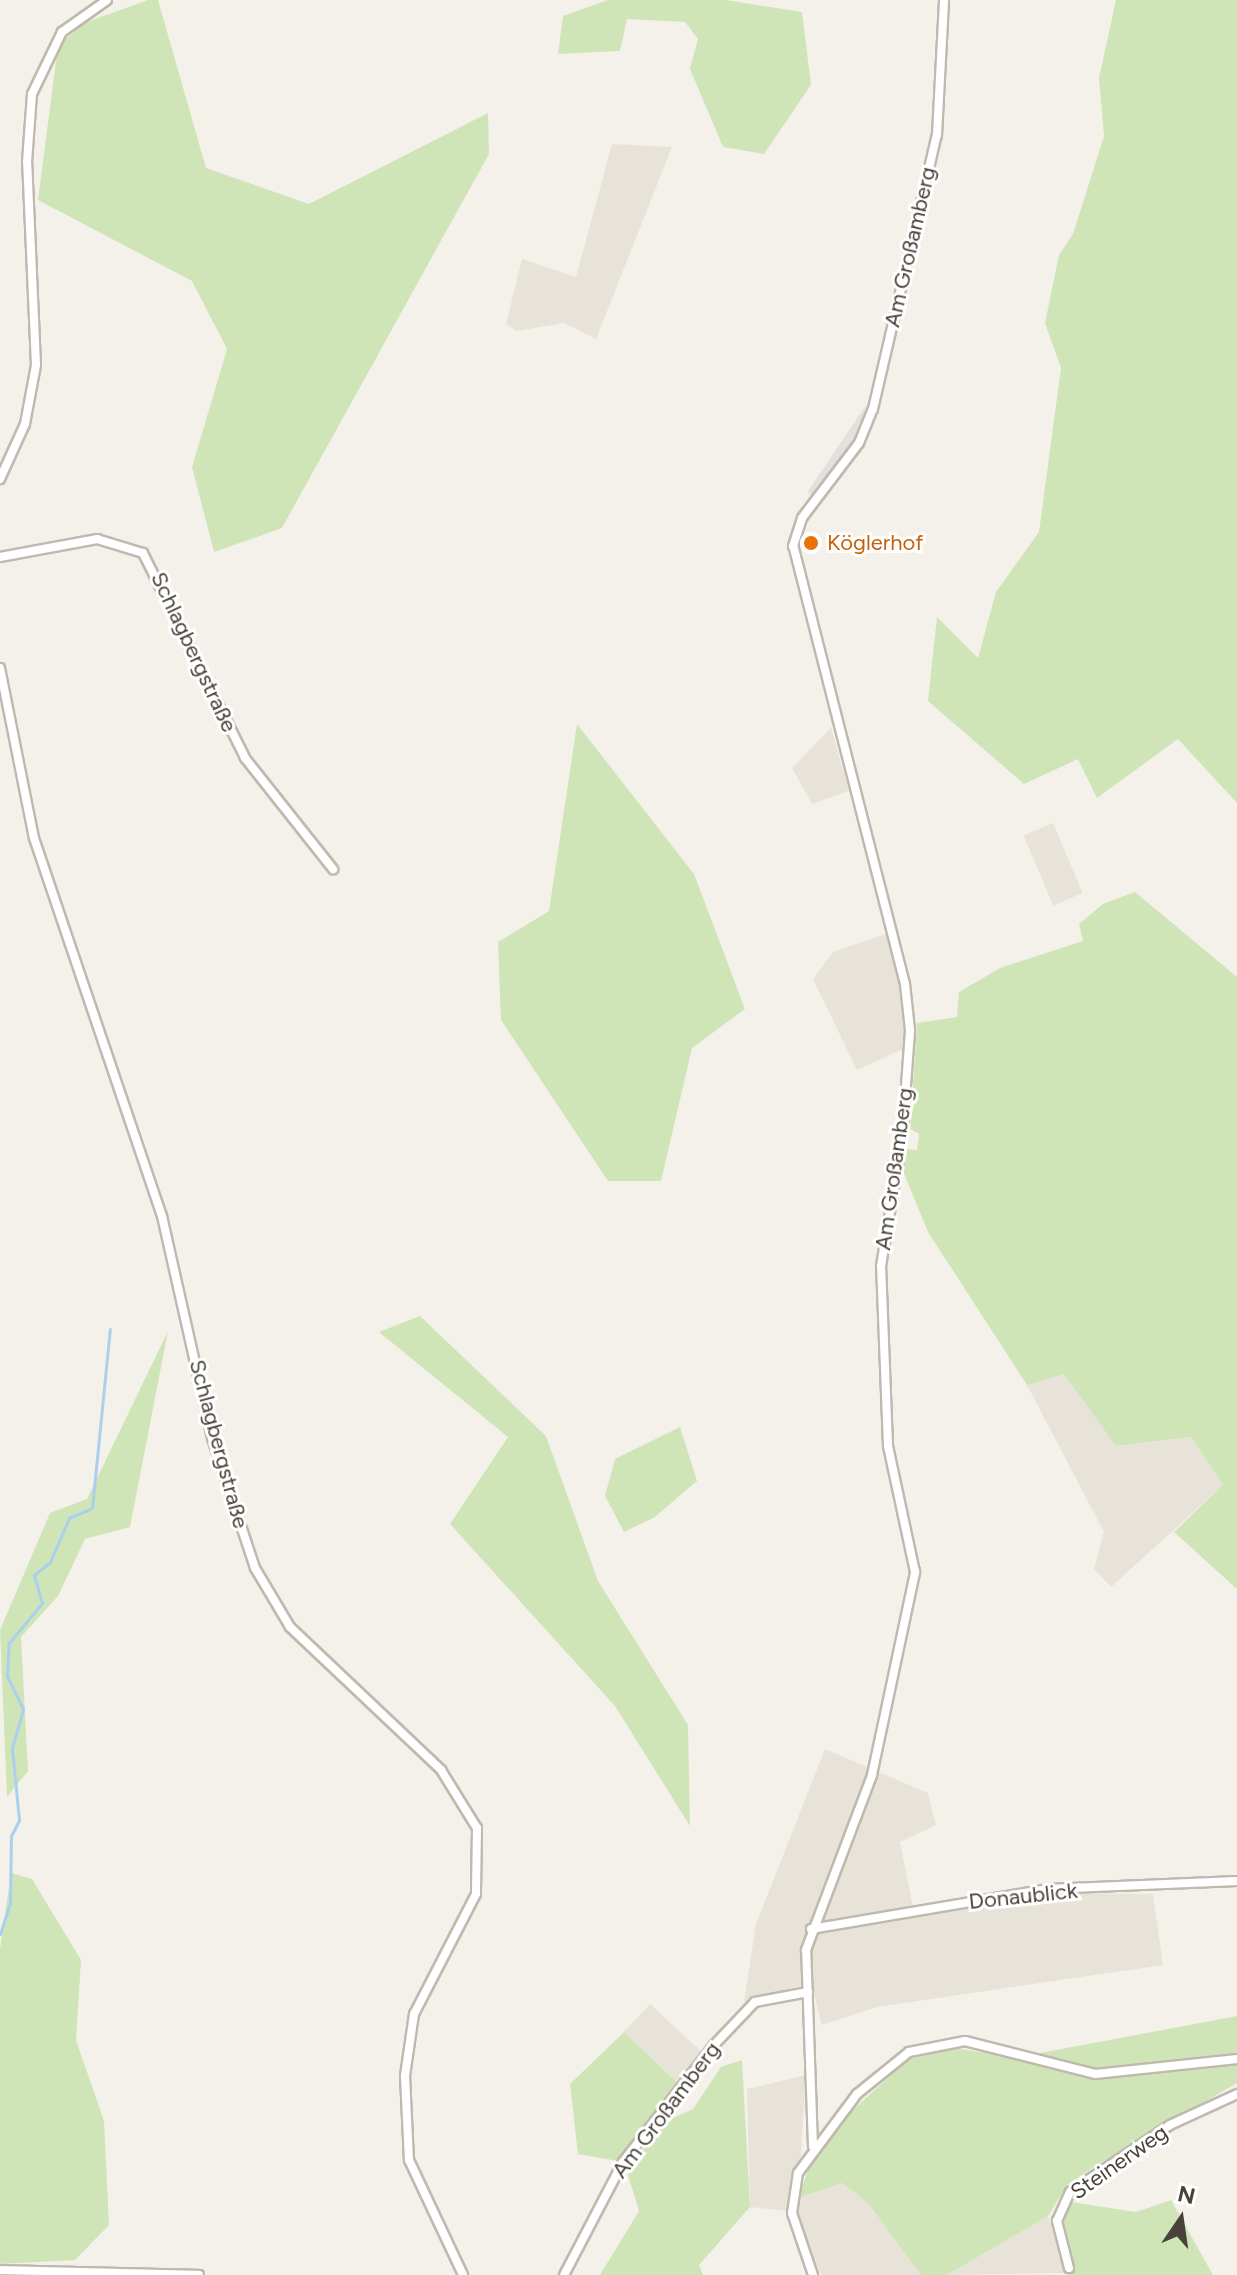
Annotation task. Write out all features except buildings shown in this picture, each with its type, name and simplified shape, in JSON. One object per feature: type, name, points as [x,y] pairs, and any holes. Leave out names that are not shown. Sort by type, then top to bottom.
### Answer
[{"type":"street","points":[[0,479],[25,424],[36,365],[27,162],[32,94],[62,32],[107,0]]},
{"type":"street","name":"Am Großamberg","points":[[813,2146],[808,1992],[811,1929],[872,1775],[915,1572],[888,1446],[881,1266],[902,1140],[910,1006],[799,585],[793,546],[811,505],[831,482],[873,409],[937,135],[944,0]]},
{"type":"street","name":"Schlagbergstraße","points":[[0,557],[97,539],[143,553],[245,758],[333,869]]},
{"type":"street","name":"Schlagbergstraße","points":[[0,668],[34,838],[162,1216],[212,1438],[255,1568],[290,1627],[441,1770],[477,1828],[476,1894],[414,2014],[405,2076],[409,2160],[463,2275]]},
{"type":"street","name":"Donaublick","points":[[811,1929],[1047,1889],[1237,1881]]},
{"type":"street","name":"Am Großamberg","points":[[564,2275],[623,2162],[714,2045],[755,2002],[808,1992]]},
{"type":"street","points":[[813,2275],[792,2201],[813,2146],[888,2065],[946,2041],[997,2046],[1095,2074],[1237,2059]]},
{"type":"street","name":"Steinerweg","points":[[1069,2268],[1057,2221],[1070,2192],[1144,2140],[1237,2094]]},
{"type":"street","points":[[0,2270],[199,2275]]},
{"type":"shaded area","points":[[612,144],[672,147],[596,339],[564,323],[517,331],[506,324],[522,259],[576,277]]},
{"type":"shaded area","points":[[866,405],[858,437],[812,498],[808,491]]},
{"type":"shaded area","points":[[831,728],[849,791],[812,804],[792,768]]},
{"type":"shaded area","points":[[1053,823],[1083,893],[1053,905],[1024,836]]},
{"type":"shaded area","points":[[888,933],[907,1018],[905,1048],[857,1070],[813,979],[833,952]]},
{"type":"shaded area","points":[[1046,1374],[1064,1374],[1117,1446],[1191,1437],[1223,1485],[1111,1587],[1094,1569],[1104,1532],[1027,1385]]},
{"type":"shaded area","points":[[825,1749],[928,1793],[936,1825],[900,1842],[915,1917],[1041,1893],[1153,1894],[1163,1965],[877,2007],[822,2025],[811,1983],[744,2002],[756,1924]]},
{"type":"shaded area","points":[[650,2004],[703,2053],[677,2081],[624,2032]]},
{"type":"shaded area","points":[[806,2075],[798,2198],[842,2183],[868,2203],[921,2275],[821,2275],[797,2212],[750,2207],[747,2089]]},
{"type":"shaded area","points":[[1048,2216],[1067,2273],[947,2275]]},
{"type":"green space","points":[[148,0],[158,0],[206,168],[309,204],[488,113],[489,154],[282,528],[214,552],[192,467],[227,349],[192,281],[38,200],[58,46],[84,23]]},
{"type":"green space","points":[[608,0],[726,0],[802,12],[811,85],[764,154],[723,147],[690,69],[698,39],[685,22],[627,19],[620,51],[558,54],[563,16]]},
{"type":"green space","points":[[1116,0],[1237,0],[1237,803],[1178,739],[1097,798],[1078,759],[1024,784],[928,701],[937,617],[978,658],[996,592],[1039,532],[1061,368],[1045,323],[1059,255],[1073,234],[1104,136],[1099,78]]},
{"type":"green space","points":[[577,724],[694,874],[745,1009],[692,1048],[661,1181],[608,1181],[501,1020],[498,942],[549,911]]},
{"type":"green space","points":[[1135,892],[1237,977],[1237,1589],[1174,1532],[1223,1485],[1191,1437],[1116,1446],[1064,1374],[1027,1385],[928,1232],[903,1171],[906,1149],[917,1150],[919,1134],[910,1129],[917,1023],[957,1017],[959,992],[1000,968],[1083,941],[1079,924],[1103,904]]},
{"type":"green space","points":[[420,1316],[546,1436],[598,1581],[688,1725],[690,1826],[615,1706],[450,1524],[508,1437],[379,1332]]},
{"type":"green space","points":[[168,1331],[130,1527],[85,1539],[58,1596],[21,1637],[28,1771],[7,1797],[0,1630],[50,1513],[87,1499]]},
{"type":"green space","points":[[680,1427],[697,1481],[655,1517],[624,1532],[605,1496],[615,1459]]},
{"type":"green space","points":[[11,1873],[32,1879],[81,1960],[76,2040],[104,2121],[109,2225],[75,2260],[0,2264],[0,1949]]},
{"type":"green space","points":[[1237,2016],[1237,2083],[1095,2166],[1067,2185],[1048,2216],[947,2275],[921,2275],[868,2203],[842,2183],[798,2198],[812,2160],[844,2118],[909,2059],[956,2048],[1014,2058]]},
{"type":"green space","points":[[624,2032],[677,2082],[618,2161],[578,2154],[570,2084]]},
{"type":"green space","points":[[742,2060],[750,2207],[699,2265],[703,2275],[600,2275],[639,2211],[628,2175],[657,2125],[693,2109],[721,2067]]},
{"type":"green space","points":[[1171,2200],[1213,2275],[1067,2275],[1062,2215],[1071,2202],[1136,2212]]},
{"type":"waterway","points":[[0,1934],[10,1904],[11,1836],[19,1820],[12,1748],[23,1709],[7,1676],[9,1643],[42,1603],[34,1575],[50,1562],[69,1518],[92,1508],[110,1329]]},
{"type":"place","name":"Köglerhof","points":[[811,543]]}]
